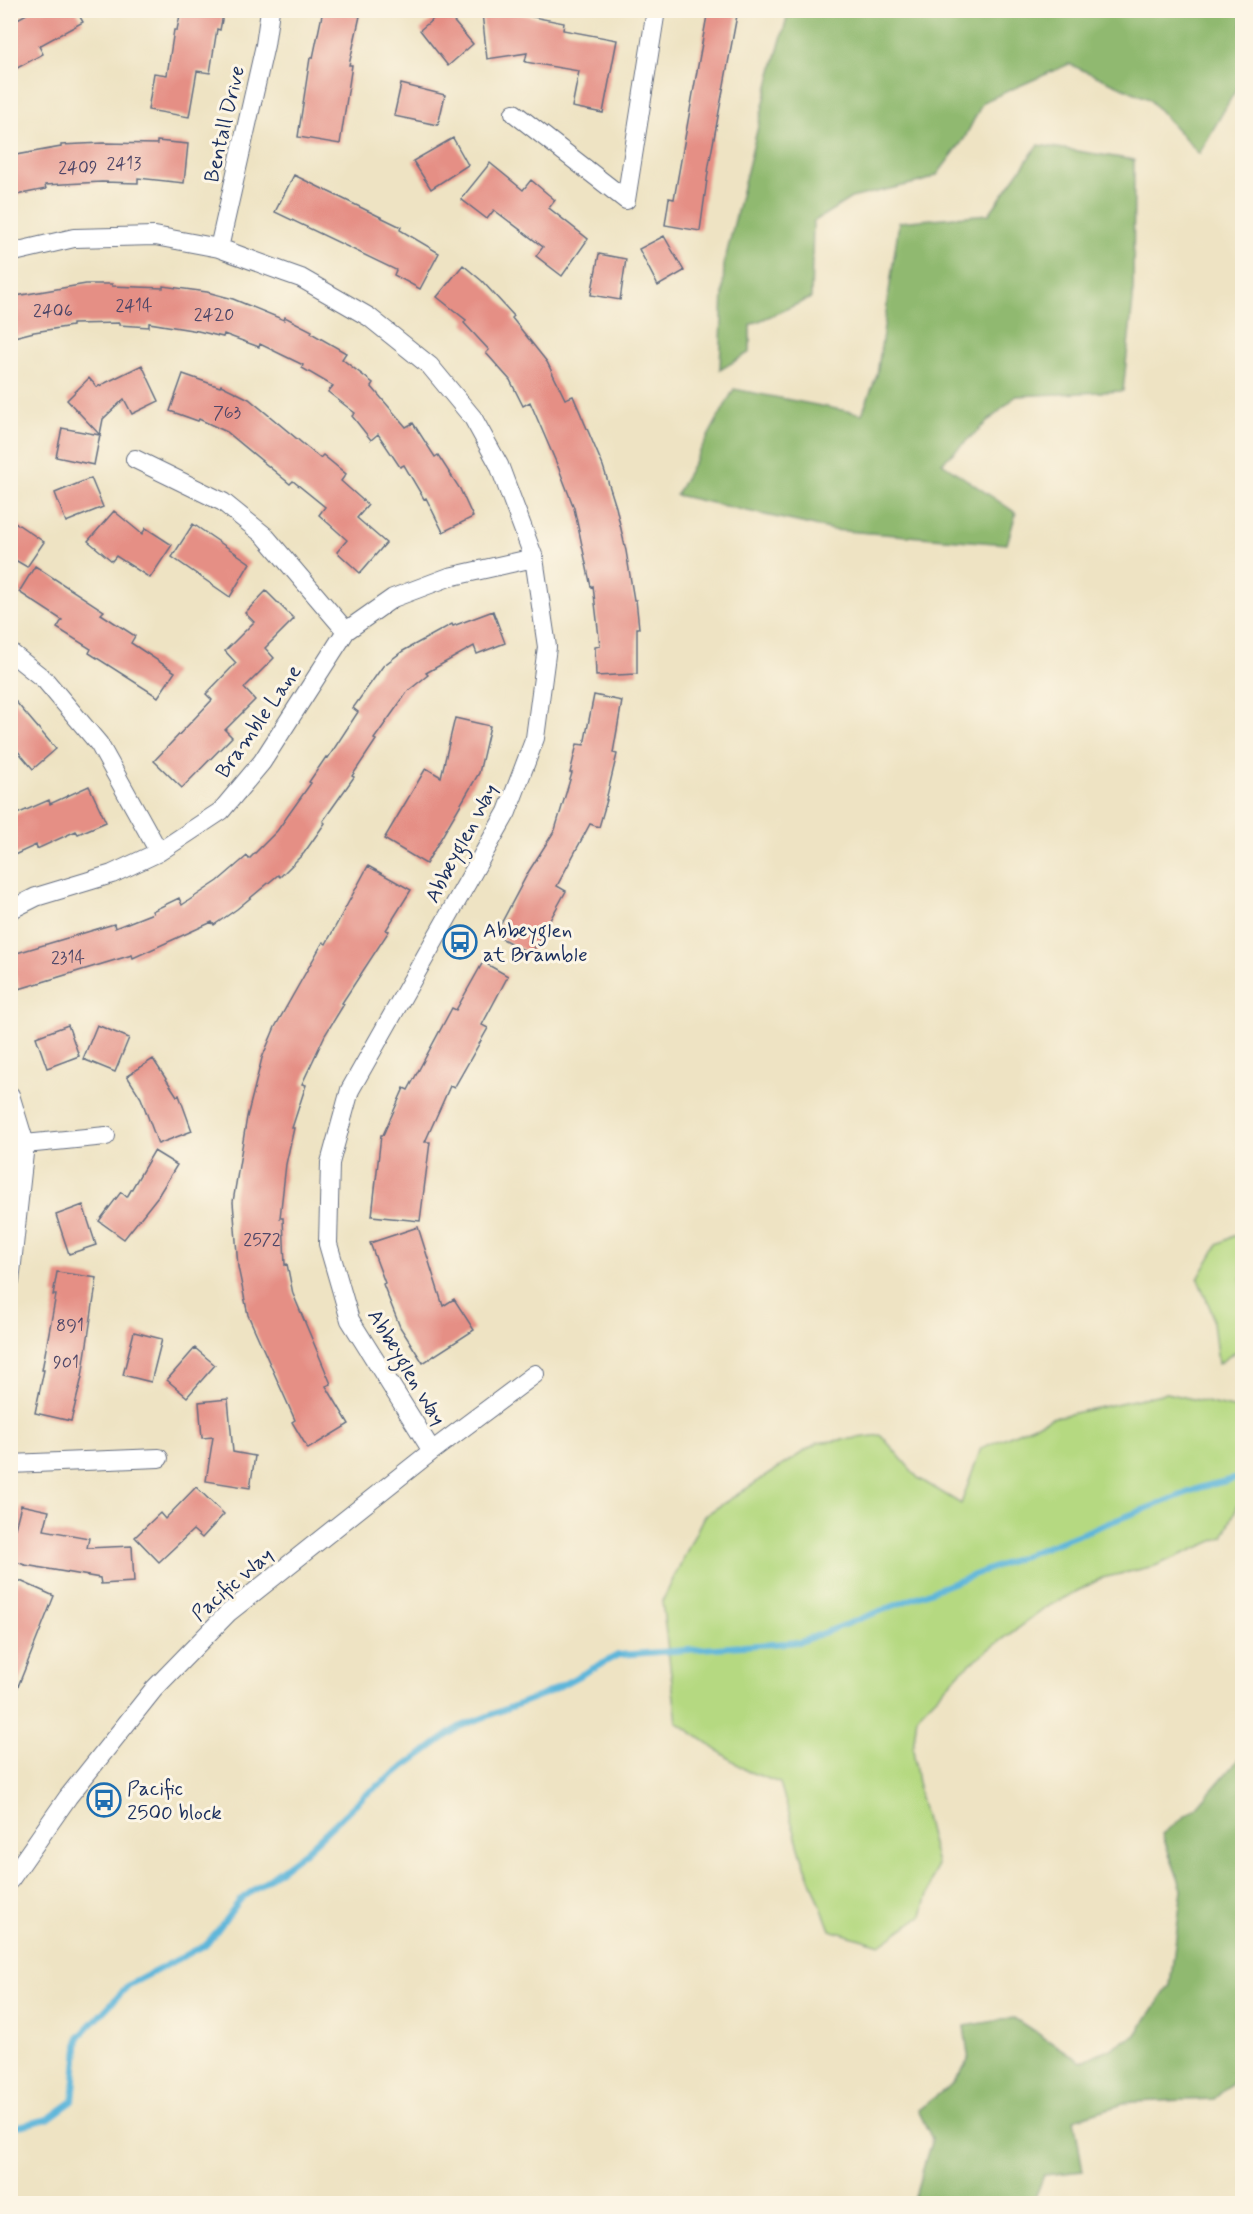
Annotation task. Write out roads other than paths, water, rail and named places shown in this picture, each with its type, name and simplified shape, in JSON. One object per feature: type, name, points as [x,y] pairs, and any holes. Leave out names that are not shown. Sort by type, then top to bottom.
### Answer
[{"type":"street","name":"Bentall Drive","points":[[219,248],[265,45],[270,10]]},
{"type":"street","points":[[514,113],[626,200],[656,10]]},
{"type":"street","name":"Abbeyglen Way","points":[[10,253],[74,238],[154,236],[219,248],[301,278],[369,317],[430,366],[473,418],[499,465],[534,558],[547,647],[535,738],[507,812],[350,1090],[330,1163],[328,1244],[350,1320],[432,1451]]},
{"type":"street","points":[[135,459],[231,508],[265,536],[346,631]]},
{"type":"street","name":"Bramble Lane","points":[[10,910],[36,897],[112,874],[159,852],[220,811],[262,762],[346,631],[393,598],[449,576],[534,558]]},
{"type":"street","points":[[10,652],[45,680],[99,744],[159,852]]},
{"type":"street","points":[[10,1095],[25,1144],[10,1282]]},
{"type":"street","points":[[25,1144],[106,1136]]},
{"type":"street","name":"Pacific Way","points":[[10,1880],[68,1797],[154,1689],[228,1613],[432,1451],[535,1374]]},
{"type":"street","points":[[10,1464],[159,1458]]},
{"type":"waterway","points":[[10,2128],[48,2119],[73,2101],[79,2037],[129,1985],[207,1944],[240,1900],[306,1851],[364,1796],[459,1727],[545,1694],[618,1655],[800,1642],[1202,1487],[1242,1477]]},
{"type":"place","name":"Abbeyglen at Bramble","points":[[460,942]]},
{"type":"place","name":"Pacific 2500 block","points":[[104,1800]]}]
